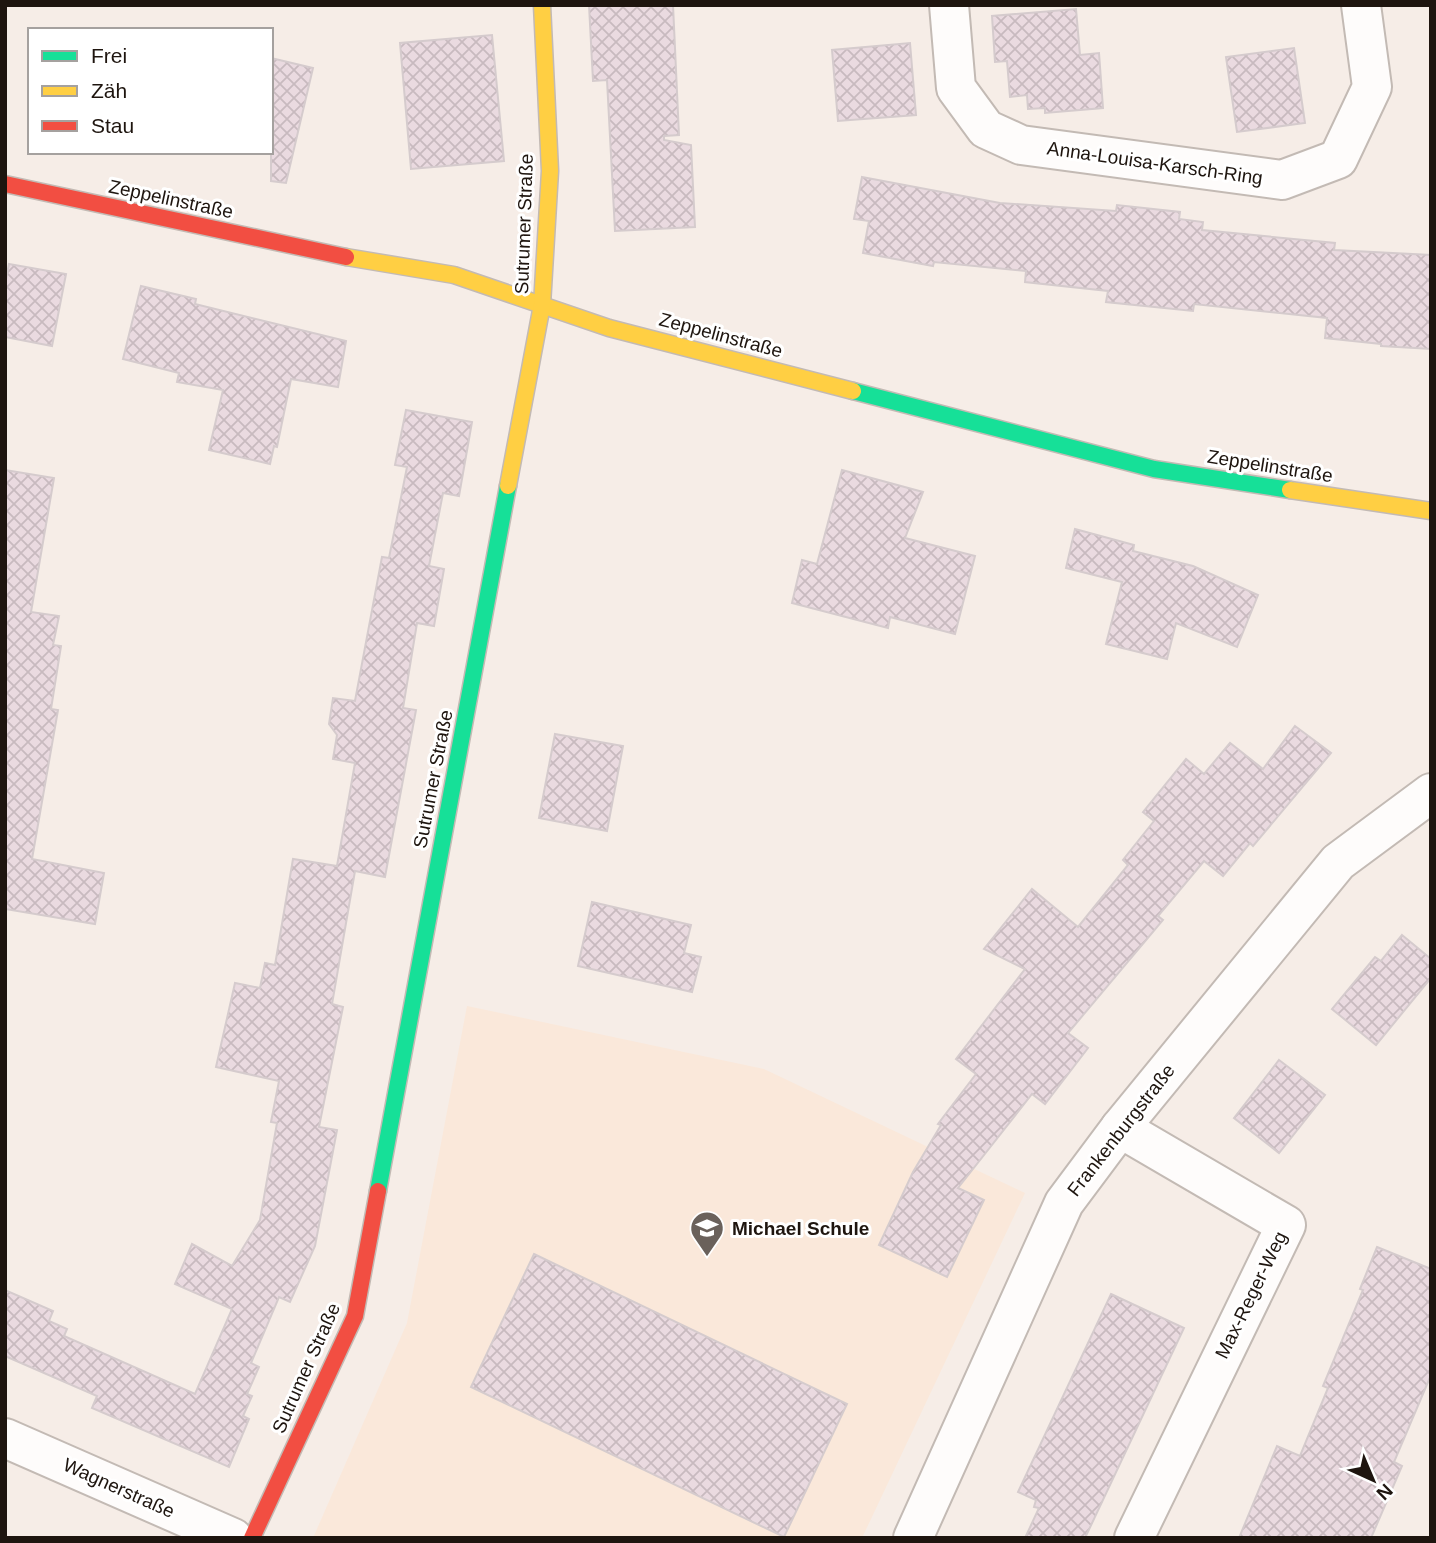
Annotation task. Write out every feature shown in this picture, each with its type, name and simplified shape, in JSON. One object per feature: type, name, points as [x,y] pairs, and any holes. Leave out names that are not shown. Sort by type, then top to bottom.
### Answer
[{"type":"street","name":"Sutrumer Straße","points":[[252,1538],[355,1316],[542,304],[550,171],[542,5]]},
{"type":"street","name":"Anna-Louisa-Karsch-Ring","points":[[949,5],[956,88],[986,129],[1021,145],[1282,180],[1338,159],[1372,86],[1362,5]]},
{"type":"street","name":"Zeppelinstraße","points":[[5,184],[320,253],[454,275],[609,328],[1154,469],[1431,511]]},
{"type":"street","name":"Frankenburgstraße","points":[[913,1538],[1064,1203],[1120,1128],[1338,862],[1431,793]]},
{"type":"street","name":"Max-Reger-Weg","points":[[1120,1128],[1286,1225],[1133,1538]]},
{"type":"street","name":"Wagnerstraße","points":[[5,1438],[233,1538]]},
{"type":"shaded area","name":"Michael Schule","points":[[467,1006],[764,1069],[1025,1193],[862,1538],[313,1538],[407,1323]]},
{"type":"building","points":[[589,5],[673,5],[679,135],[664,136],[664,140],[691,145],[695,227],[615,231],[607,80],[593,81]]},
{"type":"building","points":[[1076,9],[1080,55],[1099,53],[1103,108],[1045,113],[1045,108],[1028,109],[1027,95],[1010,97],[1007,61],[995,62],[992,16]]},
{"type":"building","points":[[492,35],[504,161],[411,169],[400,43]]},
{"type":"building","points":[[910,43],[916,115],[838,121],[832,50]]},
{"type":"building","points":[[1294,48],[1305,123],[1237,132],[1226,57]]},
{"type":"building","points":[[273,58],[313,68],[286,183],[271,181]]},
{"type":"building","points":[[862,177],[1000,203],[1116,211],[1117,205],[1180,212],[1179,219],[1203,222],[1202,230],[1335,243],[1334,250],[1431,255],[1431,349],[1381,346],[1325,338],[1327,318],[1194,304],[1193,311],[1106,302],[1108,291],[1025,282],[1026,271],[934,262],[933,266],[863,253],[869,221],[854,219]]},
{"type":"building","points":[[9,264],[66,274],[52,346],[5,337],[5,284]]},
{"type":"building","points":[[141,286],[196,299],[195,304],[346,341],[338,387],[291,379],[277,447],[274,446],[270,464],[209,450],[223,390],[177,382],[179,373],[123,359]]},
{"type":"building","points":[[406,410],[472,422],[459,496],[443,493],[429,566],[444,569],[434,626],[417,623],[403,708],[416,710],[385,877],[355,871],[332,1004],[343,1007],[319,1127],[337,1130],[315,1246],[290,1302],[279,1297],[251,1363],[259,1367],[247,1394],[252,1396],[243,1416],[249,1419],[229,1467],[92,1408],[97,1396],[5,1356],[5,1290],[53,1311],[49,1321],[67,1329],[64,1336],[195,1394],[232,1309],[175,1284],[192,1244],[232,1266],[260,1220],[277,1123],[271,1122],[279,1081],[216,1067],[235,983],[260,988],[265,963],[275,965],[293,859],[337,866],[355,763],[333,759],[337,735],[329,724],[333,698],[355,701],[382,557],[389,558],[407,467],[395,465]]},
{"type":"building","points":[[5,470],[54,478],[31,612],[59,616],[53,645],[61,646],[51,709],[58,710],[32,859],[104,873],[95,924],[5,909]]},
{"type":"building","points":[[842,470],[923,492],[905,538],[975,556],[955,634],[890,617],[888,628],[792,603],[802,560],[817,564]]},
{"type":"building","points":[[1075,529],[1134,545],[1133,551],[1193,566],[1258,595],[1237,647],[1176,623],[1167,659],[1106,644],[1122,582],[1066,568]]},
{"type":"building","points":[[1295,726],[1331,753],[1253,846],[1250,843],[1223,876],[1204,861],[1158,916],[1163,920],[1068,1033],[1088,1048],[1045,1104],[1032,1094],[958,1188],[984,1200],[947,1277],[879,1245],[913,1172],[941,1125],[938,1124],[976,1074],[956,1059],[1025,969],[984,949],[1032,889],[1078,927],[1128,865],[1123,860],[1154,821],[1143,812],[1186,759],[1204,774],[1230,743],[1263,769]]},
{"type":"building","points":[[555,734],[623,746],[607,831],[539,818]]},
{"type":"building","points":[[592,902],[691,925],[684,953],[701,957],[692,992],[578,966]]},
{"type":"building","points":[[1402,935],[1431,959],[1431,978],[1376,1045],[1332,1009],[1375,957],[1381,961]]},
{"type":"building","points":[[1279,1060],[1325,1095],[1279,1153],[1234,1118]]},
{"type":"building","points":[[1377,1247],[1431,1269],[1431,1375],[1394,1462],[1402,1466],[1371,1538],[1239,1538],[1277,1446],[1300,1456],[1328,1388],[1323,1386],[1363,1290],[1360,1289]]},
{"type":"building","points":[[534,1254],[847,1404],[784,1537],[471,1387]]},
{"type":"building","points":[[1111,1294],[1184,1328],[1085,1538],[1025,1538],[1039,1508],[1034,1507],[1036,1500],[1018,1492]]},
{"type":"traffic: fast","points":[[853,391],[1154,469],[1290,490]]},
{"type":"traffic: fast","points":[[378,1191],[508,486]]},
{"type":"traffic: slow","points":[[508,486],[542,305],[550,171],[542,5]]},
{"type":"traffic: slow","points":[[346,257],[454,275],[609,328],[853,391]]},
{"type":"traffic: slow","points":[[1290,490],[1431,511]]},
{"type":"traffic: jam","points":[[5,184],[346,257]]},
{"type":"traffic: jam","points":[[252,1538],[355,1316],[378,1191]]},
{"type":"place","name":"Michael Schule","points":[[707,1258]]}]
